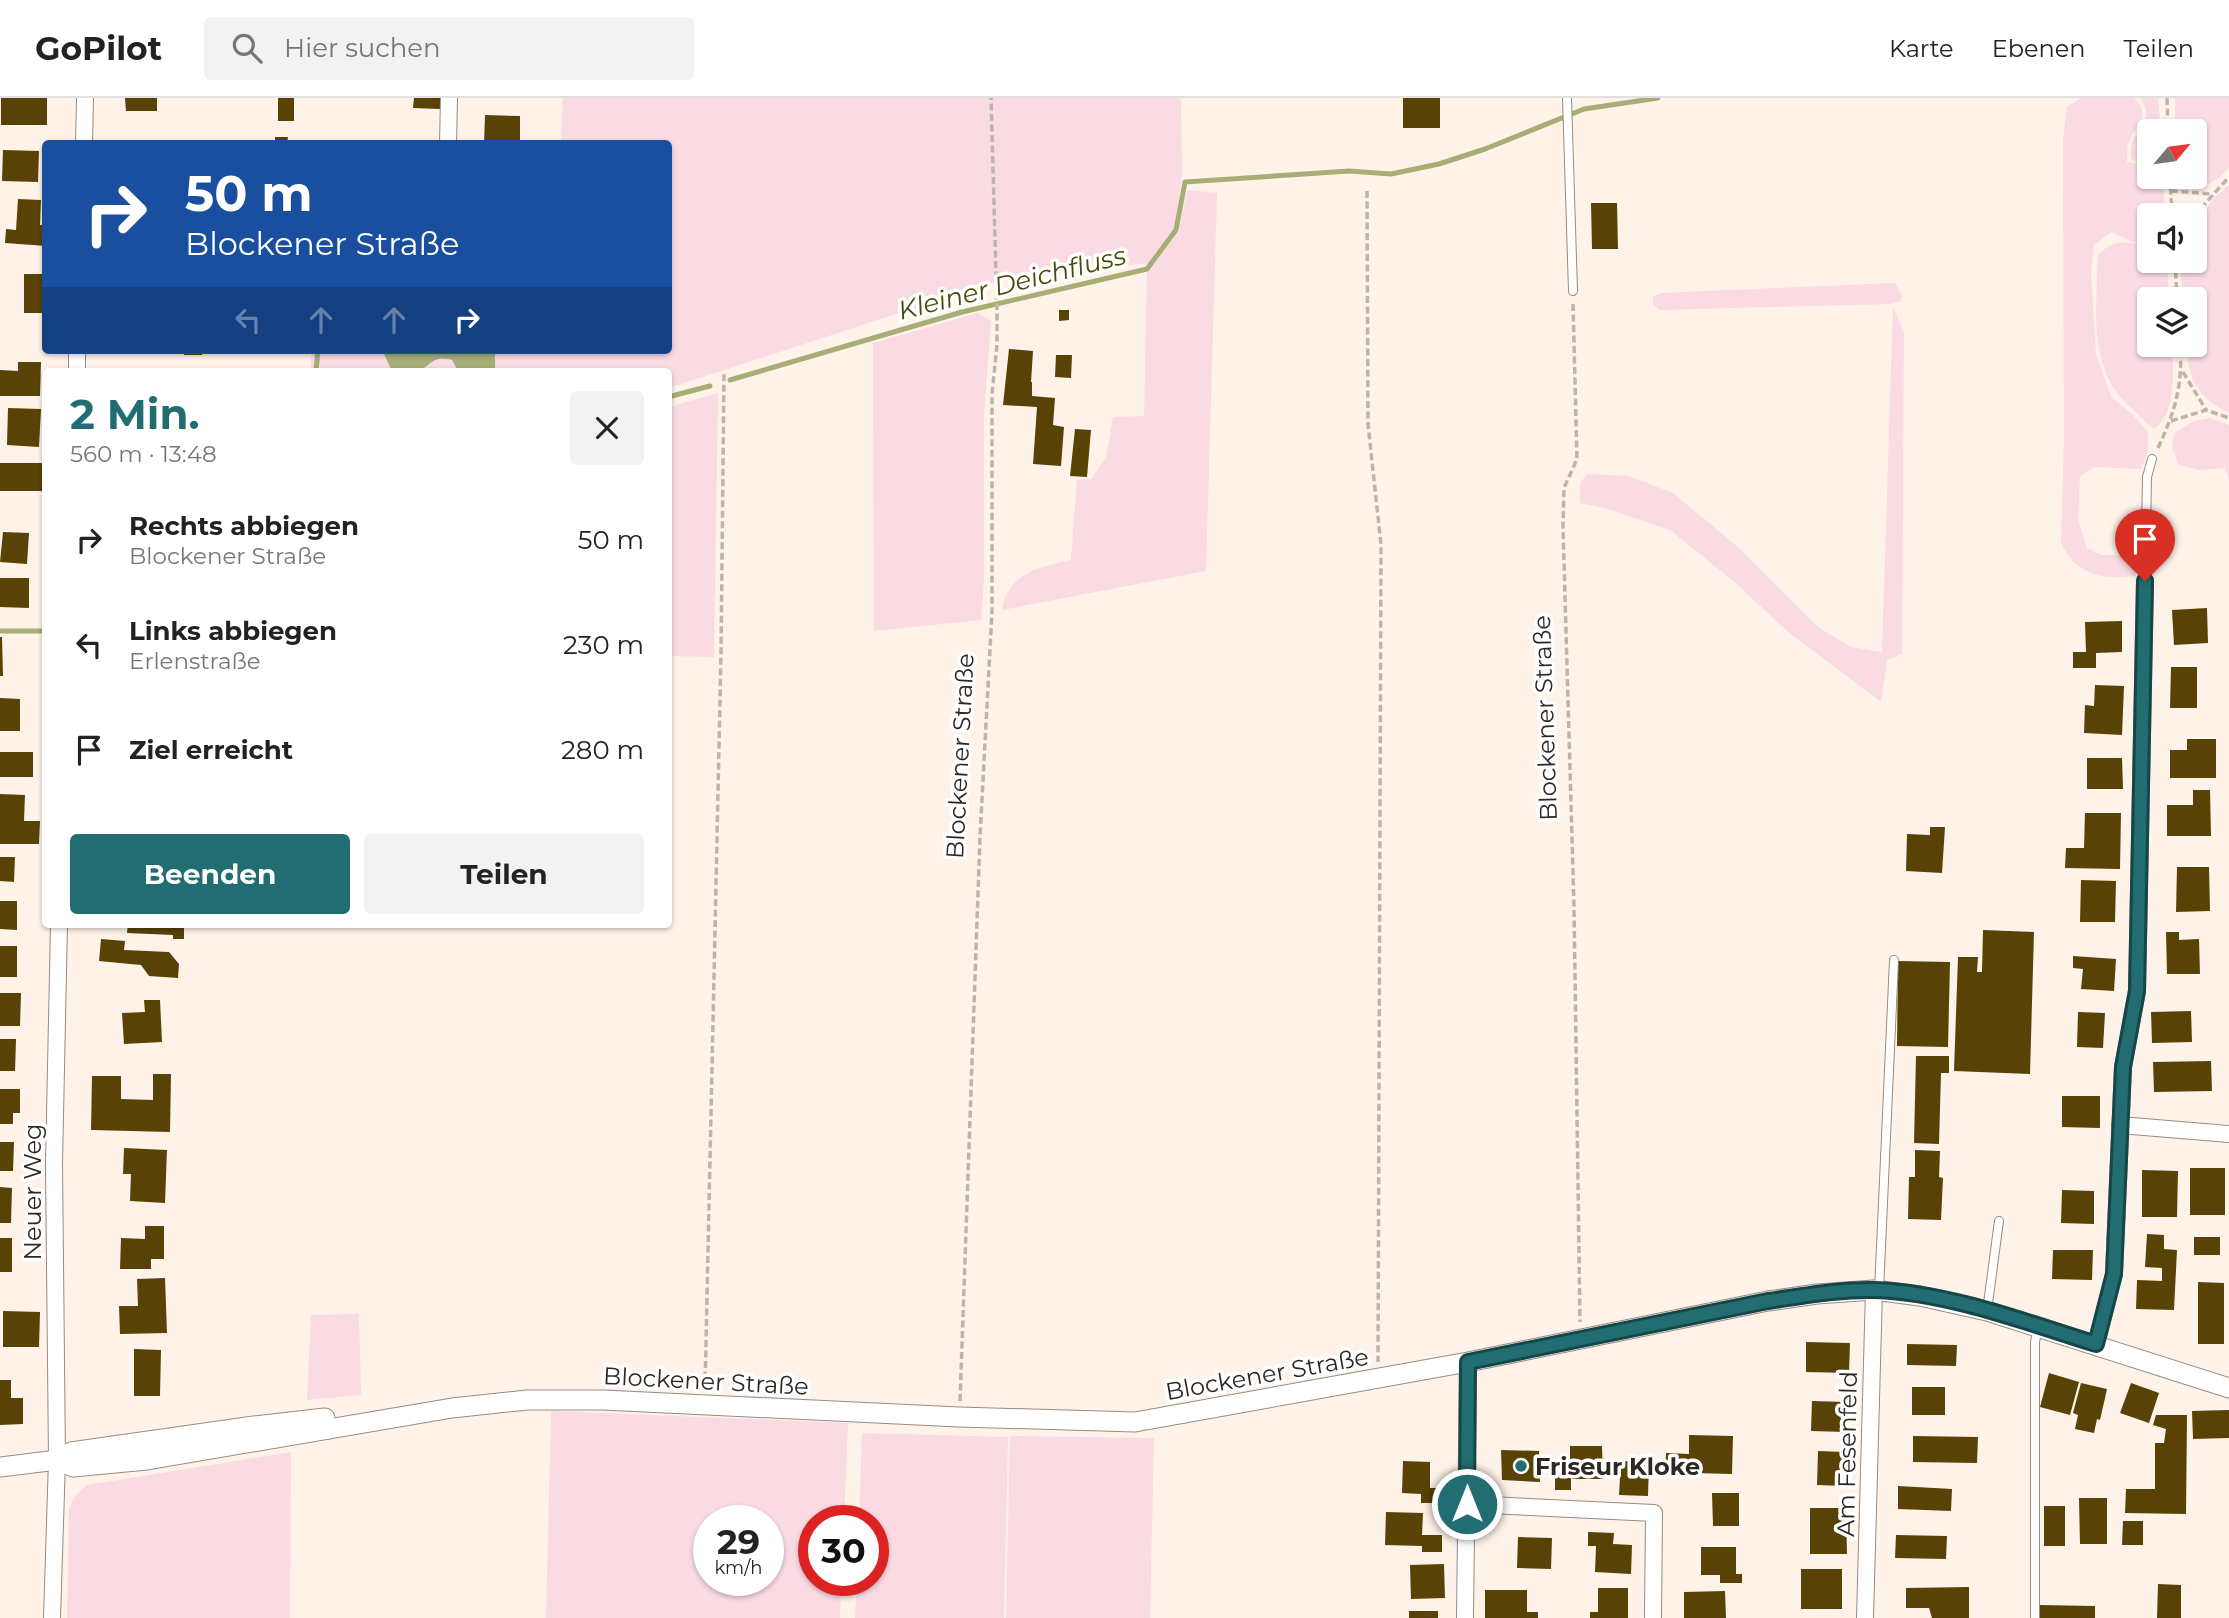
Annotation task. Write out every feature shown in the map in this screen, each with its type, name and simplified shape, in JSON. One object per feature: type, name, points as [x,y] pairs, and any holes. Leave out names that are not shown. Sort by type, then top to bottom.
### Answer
[{"type":"street","points":[[84,140],[85,98]]},
{"type":"street","points":[[448,140],[449,98]]},
{"type":"street","points":[[2096,1344],[2114,1274],[2123,1067],[2137,991],[2145,581]]},
{"type":"street","name":"Neuer Weg","points":[[52,1618],[57,1460],[54,1163],[59,928]]},
{"type":"street","points":[[2120,1125],[2229,1134]]},
{"type":"street","name":"Blockener Straße","points":[[0,1467],[57,1460],[73,1466],[147,1460],[452,1408],[527,1400],[1135,1422],[1468,1362],[1768,1301],[1817,1294],[1876,1291],[1920,1296],[1987,1311],[2229,1388]]},
{"type":"street","name":"Am Fesenfeld","points":[[1865,1618],[1876,1291]]},
{"type":"street","points":[[1465,1618],[1468,1362]]},
{"type":"street","points":[[1467,1504],[1654,1513],[1653,1618]]},
{"type":"lane","points":[[1567,99],[1573,291]]},
{"type":"lane","points":[[2145,581],[2147,477],[2152,459]]},
{"type":"lane","points":[[1876,1291],[1894,960]]},
{"type":"lane","points":[[1987,1311],[1999,1222]]},
{"type":"lane","points":[[2035,1618],[2035,1342],[2038,1326]]},
{"type":"path","name":"Blockener Straße","points":[[959,1417],[980,837],[992,612],[992,394],[997,345],[997,308],[990,98]]},
{"type":"path","points":[[2166,98],[2167,119]]},
{"type":"path","points":[[2205,203],[2229,177]]},
{"type":"path","points":[[1367,191],[1368,424],[1381,545],[1380,1378]]},
{"type":"path","points":[[2172,203],[2171,191],[2212,195]]},
{"type":"path","name":"Blockener Straße","points":[[1573,291],[1577,459],[1564,488],[1563,528],[1570,692],[1580,1339]]},
{"type":"path","points":[[2152,459],[2171,421],[2177,401],[2182,370],[2181,357]]},
{"type":"path","points":[[2182,370],[2206,410]]},
{"type":"path","points":[[704,1405],[716,912],[724,374]]},
{"type":"path","points":[[2171,421],[2206,410],[2229,418]]},
{"type":"shaded area","points":[[563,98],[1181,98],[1182,176],[1174,230],[1149,263],[991,283],[672,387],[672,368],[495,368],[495,354],[672,354],[672,140],[561,140]]},
{"type":"shaded area","points":[[2081,98],[2134,98],[2142,116],[2137,119],[2137,127],[2128,144],[2127,162],[2137,164],[2137,189],[2164,189],[2164,203],[2137,203],[2137,240],[2133,242],[2111,232],[2094,245],[2091,272],[2096,354],[2111,397],[2148,432],[2148,451],[2141,469],[2094,467],[2080,476],[2078,519],[2087,548],[2101,555],[2130,555],[2139,566],[2135,576],[2101,576],[2082,569],[2067,554],[2061,543],[2064,438],[2063,139],[2067,107]]},
{"type":"shaded area","points":[[2140,98],[2158,98],[2160,119],[2146,119],[2145,106]]},
{"type":"shaded area","points":[[2175,98],[2229,98],[2229,168],[2217,179],[2207,184],[2207,119],[2175,119]]},
{"type":"shaded area","points":[[2137,134],[2137,161],[2131,159],[2133,140]]},
{"type":"shaded area","points":[[2229,185],[2229,413],[2209,400],[2196,386],[2192,377],[2188,357],[2207,357],[2207,287],[2182,287],[2181,273],[2207,273],[2207,207]]},
{"type":"shaded area","points":[[1187,190],[1217,193],[1206,571],[1002,610],[1005,598],[1018,580],[1037,569],[1071,560],[1077,479],[1091,479],[1106,458],[1113,417],[1144,416],[1147,269],[1153,266],[1179,231]]},
{"type":"shaded area","points":[[2118,243],[2137,243],[2137,273],[2168,273],[2168,287],[2137,287],[2137,357],[2173,357],[2170,402],[2167,413],[2154,429],[2115,390],[2101,359],[2096,324],[2098,255]]},
{"type":"shaded area","points":[[1893,283],[1897,285],[1902,296],[1900,302],[1889,304],[1659,310],[1653,304],[1653,297],[1661,293]]},
{"type":"shaded area","points":[[1893,307],[1904,332],[1902,654],[1887,660],[1881,702],[1787,631],[1731,579],[1670,530],[1608,509],[1580,503],[1580,483],[1587,474],[1629,476],[1673,493],[1739,548],[1818,627],[1851,647],[1882,652]]},
{"type":"shaded area","points":[[978,313],[991,321],[984,414],[984,579],[981,620],[874,631],[873,343]]},
{"type":"shaded area","points":[[311,354],[384,354],[391,368],[311,368]]},
{"type":"shaded area","points":[[384,354],[495,354],[495,368],[456,368],[452,360],[439,359],[423,368],[391,368]]},
{"type":"shaded area","points":[[436,359],[452,360],[456,368],[421,368]]},
{"type":"shaded area","points":[[718,393],[714,657],[672,656],[672,406]]},
{"type":"shaded area","points":[[2210,418],[2229,425],[2229,481],[2225,468],[2199,470],[2179,465],[2172,448],[2174,433],[2194,421]]},
{"type":"shaded area","points":[[359,1314],[361,1395],[307,1400],[311,1315]]},
{"type":"shaded area","points":[[551,1411],[848,1423],[845,1505],[798,1505],[798,1596],[841,1596],[840,1618],[546,1618]]},
{"type":"shaded area","points":[[862,1433],[1008,1437],[1004,1618],[855,1618],[856,1596],[889,1596],[889,1505],[860,1505]]},
{"type":"shaded area","points":[[1010,1436],[1154,1438],[1150,1618],[1006,1618]]},
{"type":"shaded area","points":[[291,1452],[290,1618],[67,1618],[69,1509],[76,1495],[87,1485]]},
{"type":"building","points":[[1,98],[47,98],[47,125],[1,125]]},
{"type":"building","points":[[125,98],[157,98],[157,111],[126,111]]},
{"type":"building","points":[[278,98],[294,98],[294,121],[278,121]]},
{"type":"building","points":[[414,98],[440,98],[440,109],[413,108]]},
{"type":"building","points":[[1403,98],[1440,98],[1440,128],[1403,128]]},
{"type":"building","points":[[485,115],[520,116],[520,140],[484,140]]},
{"type":"building","points":[[275,137],[288,137],[288,140],[275,140]]},
{"type":"building","points":[[3,150],[39,151],[38,182],[2,181]]},
{"type":"building","points":[[18,199],[41,200],[42,246],[5,243],[6,229],[16,230]]},
{"type":"building","points":[[1591,203],[1617,203],[1618,249],[1592,249]]},
{"type":"building","points":[[24,274],[42,274],[42,313],[24,313]]},
{"type":"building","points":[[1059,310],[1069,310],[1069,320],[1059,321]]},
{"type":"building","points":[[1009,349],[1033,351],[1032,396],[1055,398],[1053,425],[1064,427],[1061,466],[1033,464],[1037,407],[1003,405]]},
{"type":"building","points":[[1056,355],[1072,355],[1071,378],[1055,377]]},
{"type":"building","points":[[18,362],[41,362],[40,396],[0,396],[0,370],[18,371]]},
{"type":"building","points":[[8,408],[41,409],[39,447],[7,445]]},
{"type":"building","points":[[1075,429],[1091,430],[1087,477],[1070,476]]},
{"type":"building","points":[[0,463],[42,463],[42,491],[0,491]]},
{"type":"building","points":[[3,532],[29,533],[27,564],[0,562]]},
{"type":"building","points":[[0,578],[29,578],[29,608],[0,607]]},
{"type":"building","points":[[2207,608],[2208,643],[2174,645],[2172,610]]},
{"type":"building","points":[[2122,621],[2122,652],[2096,653],[2096,668],[2073,668],[2073,652],[2086,652],[2085,622]]},
{"type":"building","points":[[2,637],[3,676],[0,676]]},
{"type":"building","points":[[2171,667],[2197,667],[2197,708],[2170,708]]},
{"type":"building","points":[[2095,685],[2124,686],[2122,735],[2084,733],[2085,705],[2094,706]]},
{"type":"building","points":[[0,698],[20,699],[20,731],[0,731]]},
{"type":"building","points":[[2187,739],[2216,739],[2216,778],[2170,778],[2170,750],[2187,750]]},
{"type":"building","points":[[0,752],[33,752],[33,777],[0,777]]},
{"type":"building","points":[[2087,758],[2122,758],[2123,789],[2087,789]]},
{"type":"building","points":[[2193,790],[2210,790],[2211,836],[2167,836],[2167,805],[2193,805]]},
{"type":"building","points":[[0,794],[25,795],[24,821],[40,821],[39,844],[0,844]]},
{"type":"building","points":[[2085,813],[2121,813],[2120,869],[2065,868],[2066,848],[2084,848]]},
{"type":"building","points":[[1930,827],[1945,827],[1942,873],[1906,871],[1907,834],[1930,835]]},
{"type":"building","points":[[0,857],[15,857],[14,882],[0,881]]},
{"type":"building","points":[[2177,867],[2209,867],[2210,911],[2176,912]]},
{"type":"building","points":[[2081,880],[2116,881],[2115,922],[2080,922]]},
{"type":"building","points":[[0,901],[17,901],[17,930],[0,929]]},
{"type":"building","points":[[128,928],[184,928],[184,939],[173,939],[173,935],[127,933]]},
{"type":"building","points":[[1983,930],[2034,932],[2030,1074],[1954,1071],[1958,957],[1978,957],[1977,972],[1982,972]]},
{"type":"building","points":[[2166,932],[2179,932],[2179,940],[2199,939],[2200,974],[2167,974]]},
{"type":"building","points":[[101,939],[125,941],[124,950],[169,952],[179,964],[178,978],[149,976],[141,965],[99,961]]},
{"type":"building","points":[[0,946],[17,946],[17,977],[0,977]]},
{"type":"building","points":[[2073,956],[2116,959],[2114,991],[2081,989],[2083,969],[2073,968]]},
{"type":"building","points":[[1898,961],[1950,962],[1948,1047],[1897,1046]]},
{"type":"building","points":[[0,993],[21,993],[20,1026],[0,1026]]},
{"type":"building","points":[[144,1000],[160,1000],[162,1042],[124,1044],[122,1013],[145,1012]]},
{"type":"building","points":[[2191,1011],[2192,1042],[2152,1043],[2151,1012]]},
{"type":"building","points":[[2078,1012],[2105,1013],[2103,1048],[2077,1047]]},
{"type":"building","points":[[0,1039],[16,1039],[15,1071],[0,1071]]},
{"type":"building","points":[[1916,1056],[1949,1056],[1949,1073],[1941,1073],[1939,1144],[1914,1143]]},
{"type":"building","points":[[2211,1061],[2212,1091],[2154,1092],[2153,1062]]},
{"type":"building","points":[[153,1074],[171,1074],[170,1132],[91,1130],[92,1076],[121,1076],[121,1099],[153,1100]]},
{"type":"building","points":[[0,1089],[20,1089],[20,1113],[13,1113],[13,1124],[0,1124]]},
{"type":"building","points":[[2062,1096],[2100,1096],[2100,1128],[2062,1127]]},
{"type":"building","points":[[0,1142],[14,1142],[13,1171],[0,1171]]},
{"type":"building","points":[[124,1148],[167,1150],[165,1203],[130,1201],[131,1174],[123,1174]]},
{"type":"building","points":[[1915,1150],[1940,1151],[1939,1177],[1943,1178],[1941,1220],[1908,1219],[1909,1177],[1915,1177]]},
{"type":"building","points":[[2190,1168],[2225,1168],[2225,1215],[2190,1215]]},
{"type":"building","points":[[2142,1170],[2178,1171],[2177,1217],[2142,1217]]},
{"type":"building","points":[[0,1187],[12,1188],[11,1223],[0,1223]]},
{"type":"building","points":[[2062,1190],[2094,1191],[2094,1224],[2061,1223]]},
{"type":"building","points":[[145,1226],[164,1226],[164,1259],[151,1259],[151,1269],[120,1269],[121,1238],[145,1239]]},
{"type":"building","points":[[2147,1234],[2164,1235],[2164,1249],[2177,1250],[2174,1310],[2136,1309],[2137,1280],[2162,1281],[2162,1268],[2145,1267]]},
{"type":"building","points":[[2194,1237],[2220,1237],[2220,1255],[2194,1255]]},
{"type":"building","points":[[0,1238],[12,1238],[12,1272],[0,1272]]},
{"type":"building","points":[[2053,1250],[2093,1250],[2092,1280],[2052,1279]]},
{"type":"building","points":[[165,1278],[167,1333],[120,1334],[119,1306],[138,1306],[137,1279]]},
{"type":"building","points":[[2198,1282],[2224,1283],[2224,1344],[2198,1344]]},
{"type":"building","points":[[3,1311],[40,1312],[39,1347],[3,1347]]},
{"type":"building","points":[[1806,1342],[1850,1343],[1849,1373],[1806,1372]]},
{"type":"building","points":[[1907,1344],[1957,1345],[1956,1366],[1907,1365]]},
{"type":"building","points":[[134,1349],[161,1350],[160,1396],[134,1396]]},
{"type":"building","points":[[2049,1373],[2079,1382],[2070,1415],[2040,1407]]},
{"type":"building","points":[[0,1380],[11,1380],[11,1398],[23,1398],[23,1424],[0,1425]]},
{"type":"building","points":[[2081,1383],[2107,1389],[2094,1433],[2075,1429],[2078,1415],[2073,1413]]},
{"type":"building","points":[[2131,1383],[2159,1393],[2149,1423],[2120,1413]]},
{"type":"building","points":[[1912,1387],[1945,1387],[1945,1415],[1912,1415]]},
{"type":"building","points":[[1812,1401],[1847,1402],[1846,1432],[1811,1431]]},
{"type":"building","points":[[2229,1410],[2229,1438],[2193,1439],[2192,1411]]},
{"type":"building","points":[[2156,1415],[2187,1415],[2186,1514],[2125,1513],[2126,1489],[2155,1489],[2155,1443],[2164,1443],[2166,1429],[2153,1425]]},
{"type":"building","points":[[1689,1435],[1733,1436],[1732,1474],[1692,1473],[1692,1477],[1665,1476],[1666,1453],[1689,1454]]},
{"type":"building","points":[[1913,1436],[1978,1437],[1977,1463],[1913,1462]]},
{"type":"building","points":[[1570,1446],[1602,1446],[1603,1479],[1571,1479],[1571,1490],[1555,1490],[1555,1463],[1570,1463]]},
{"type":"building","name":"Friseur Kloke","points":[[1501,1450],[1539,1451],[1540,1482],[1502,1480]]},
{"type":"building","points":[[1818,1451],[1846,1452],[1845,1486],[1817,1485]]},
{"type":"building","points":[[1403,1461],[1430,1462],[1430,1488],[1445,1488],[1445,1503],[1421,1503],[1421,1494],[1402,1493]]},
{"type":"building","points":[[1621,1461],[1649,1462],[1648,1496],[1619,1495]]},
{"type":"building","points":[[1898,1486],[1952,1489],[1951,1511],[1898,1509]]},
{"type":"building","points":[[1712,1493],[1739,1493],[1739,1526],[1713,1526]]},
{"type":"building","points":[[2079,1498],[2107,1498],[2107,1544],[2080,1544]]},
{"type":"building","points":[[2044,1506],[2065,1506],[2065,1546],[2044,1546]]},
{"type":"building","points":[[1810,1508],[1846,1508],[1847,1554],[1810,1554]]},
{"type":"building","points":[[1386,1512],[1423,1513],[1422,1535],[1442,1535],[1442,1552],[1422,1552],[1422,1546],[1385,1545]]},
{"type":"building","points":[[2123,1521],[2143,1521],[2143,1545],[2122,1545]]},
{"type":"building","points":[[1588,1532],[1614,1533],[1613,1544],[1632,1545],[1631,1574],[1595,1572],[1596,1546],[1588,1546]]},
{"type":"building","points":[[1896,1535],[1947,1536],[1946,1559],[1895,1558]]},
{"type":"building","points":[[1518,1537],[1552,1538],[1551,1569],[1517,1568]]},
{"type":"building","points":[[1701,1547],[1736,1547],[1736,1574],[1742,1574],[1742,1583],[1720,1583],[1720,1575],[1701,1575]]},
{"type":"building","points":[[1444,1564],[1445,1598],[1411,1599],[1410,1565]]},
{"type":"building","points":[[1801,1569],[1842,1569],[1842,1609],[1801,1609]]},
{"type":"building","points":[[2158,1584],[2181,1585],[2181,1618],[2157,1618]]},
{"type":"building","points":[[1969,1587],[1969,1618],[1932,1618],[1929,1608],[1906,1608],[1906,1588]]},
{"type":"building","points":[[1598,1588],[1628,1588],[1628,1618],[1590,1618],[1590,1612],[1598,1612]]},
{"type":"building","points":[[1485,1590],[1527,1590],[1527,1612],[1538,1612],[1538,1618],[1485,1618]]},
{"type":"building","points":[[1725,1591],[1726,1618],[1684,1618],[1684,1592]]},
{"type":"building","points":[[2039,1605],[2095,1606],[2095,1618],[2039,1618]]},
{"type":"building","points":[[1409,1611],[1438,1611],[1438,1618],[1409,1618]]},
{"type":"waterway","name":"Kleiner Deichfluss","points":[[730,380],[962,312],[1147,269],[1176,230],[1185,182],[1349,171],[1391,174],[1439,164],[1485,149],[1584,109],[1658,98]]},
{"type":"waterway","name":"Kleiner Deichfluss","points":[[316,368],[318,354]]},
{"type":"waterway","name":"Kleiner Deichfluss","points":[[672,396],[710,386]]},
{"type":"waterway","name":"Kleiner Deichfluss","points":[[0,631],[42,631]]},
{"type":"place","name":"Friseur Kloke","points":[[1521,1466]]},
{"type":"route","points":[[1467,1504],[1468,1362],[1768,1301],[1874,1290],[1979,1308],[2096,1344],[2114,1274],[2123,1067],[2137,991],[2145,581]]}]
